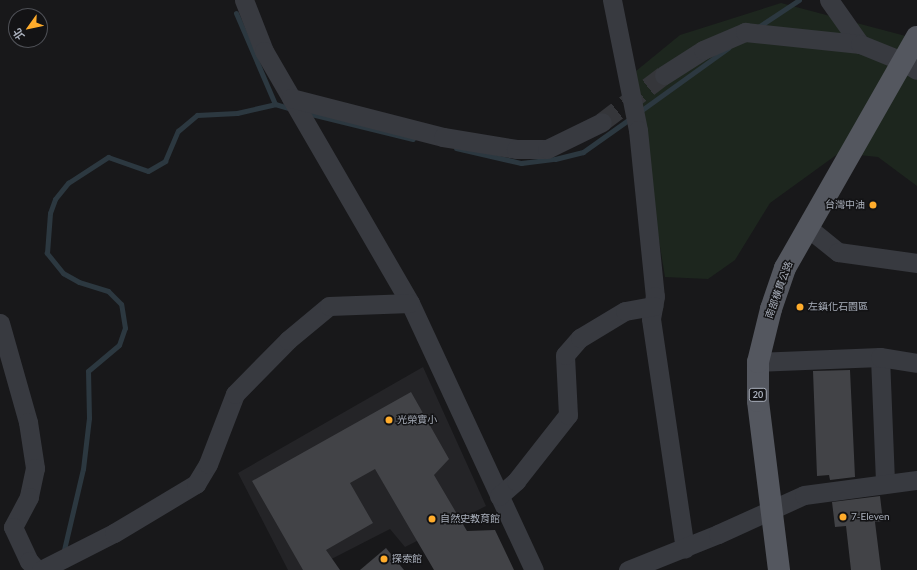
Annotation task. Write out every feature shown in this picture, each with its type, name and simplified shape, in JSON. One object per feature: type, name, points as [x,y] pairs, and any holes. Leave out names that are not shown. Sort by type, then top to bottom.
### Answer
[{"type":"main road","name":"南部橫貫公路","points":[[779,570],[773,509],[758,401],[758,362],[771,309],[783,275],[807,228],[910,66],[916,39]]},
{"type":"lane","points":[[244,0],[264,51],[410,303],[534,570]]},
{"type":"lane","points":[[612,0],[638,130],[656,296],[651,319],[685,548]]},
{"type":"lane","points":[[829,0],[860,44]]},
{"type":"lane","points":[[664,75],[703,50],[745,32],[860,44],[910,66]]},
{"type":"lane","points":[[290,98],[443,137],[516,149],[547,149],[602,122]]},
{"type":"lane","points":[[807,228],[838,252],[917,263]]},
{"type":"lane","points":[[41,570],[114,533],[196,484],[208,464],[235,394],[288,340],[329,306],[410,303]]},
{"type":"lane","points":[[499,496],[516,481],[568,415],[565,355],[580,338],[625,311],[654,306]]},
{"type":"lane","points":[[0,323],[28,422],[35,468],[29,497],[13,527],[29,561],[37,570]]},
{"type":"lane","points":[[880,357],[885,482]]},
{"type":"lane","points":[[758,362],[880,357],[917,363]]},
{"type":"lane","points":[[628,570],[685,548],[804,495],[885,482],[917,480]]},
{"type":"shaded area","points":[[781,3],[917,39],[917,186],[878,157],[839,153],[770,203],[735,260],[708,279],[665,277],[647,167],[636,71],[680,35]]},
{"type":"shaded area","name":"光榮實小","points":[[423,367],[486,506],[405,547],[390,529],[310,570],[288,570],[238,473]]},
{"type":"building","points":[[850,370],[855,477],[830,480],[829,475],[817,476],[813,371]]},
{"type":"building","name":"光榮實小","points":[[411,392],[449,459],[434,475],[467,531],[495,530],[514,570],[434,570],[375,469],[350,483],[373,523],[326,550],[340,570],[303,570],[252,481]]},
{"type":"building","points":[[880,496],[883,521],[875,522],[881,570],[851,570],[846,526],[835,527],[832,502]]},
{"type":"building","name":"探索館","points":[[386,548],[404,570],[360,570]]},
{"type":"waterway","points":[[758,27],[799,0]]},
{"type":"waterway","points":[[236,13],[275,104]]},
{"type":"waterway","points":[[639,112],[728,48]]},
{"type":"waterway","points":[[63,554],[83,469],[89,418],[88,371],[119,345],[125,328],[121,304],[108,291],[79,282],[63,273],[47,253],[50,213],[55,199],[68,183],[108,157],[148,171],[165,161],[178,131],[197,115],[237,113],[275,104],[291,109]]},
{"type":"waterway","points":[[307,113],[413,139]]},
{"type":"waterway","points":[[456,148],[521,163],[555,159],[583,152],[631,118]]},
{"type":"tunnel","points":[[602,122],[664,75]]},
{"type":"place","name":"台灣中油","points":[[873,205]]},
{"type":"place","name":"左鎮化石園區","points":[[800,307]]},
{"type":"place","name":"光榮實小","points":[[389,420]]},
{"type":"place","name":"7-Eleven","points":[[843,517]]},
{"type":"place","name":"自然史教育館","points":[[432,519]]},
{"type":"place","name":"探索館","points":[[384,559]]}]
